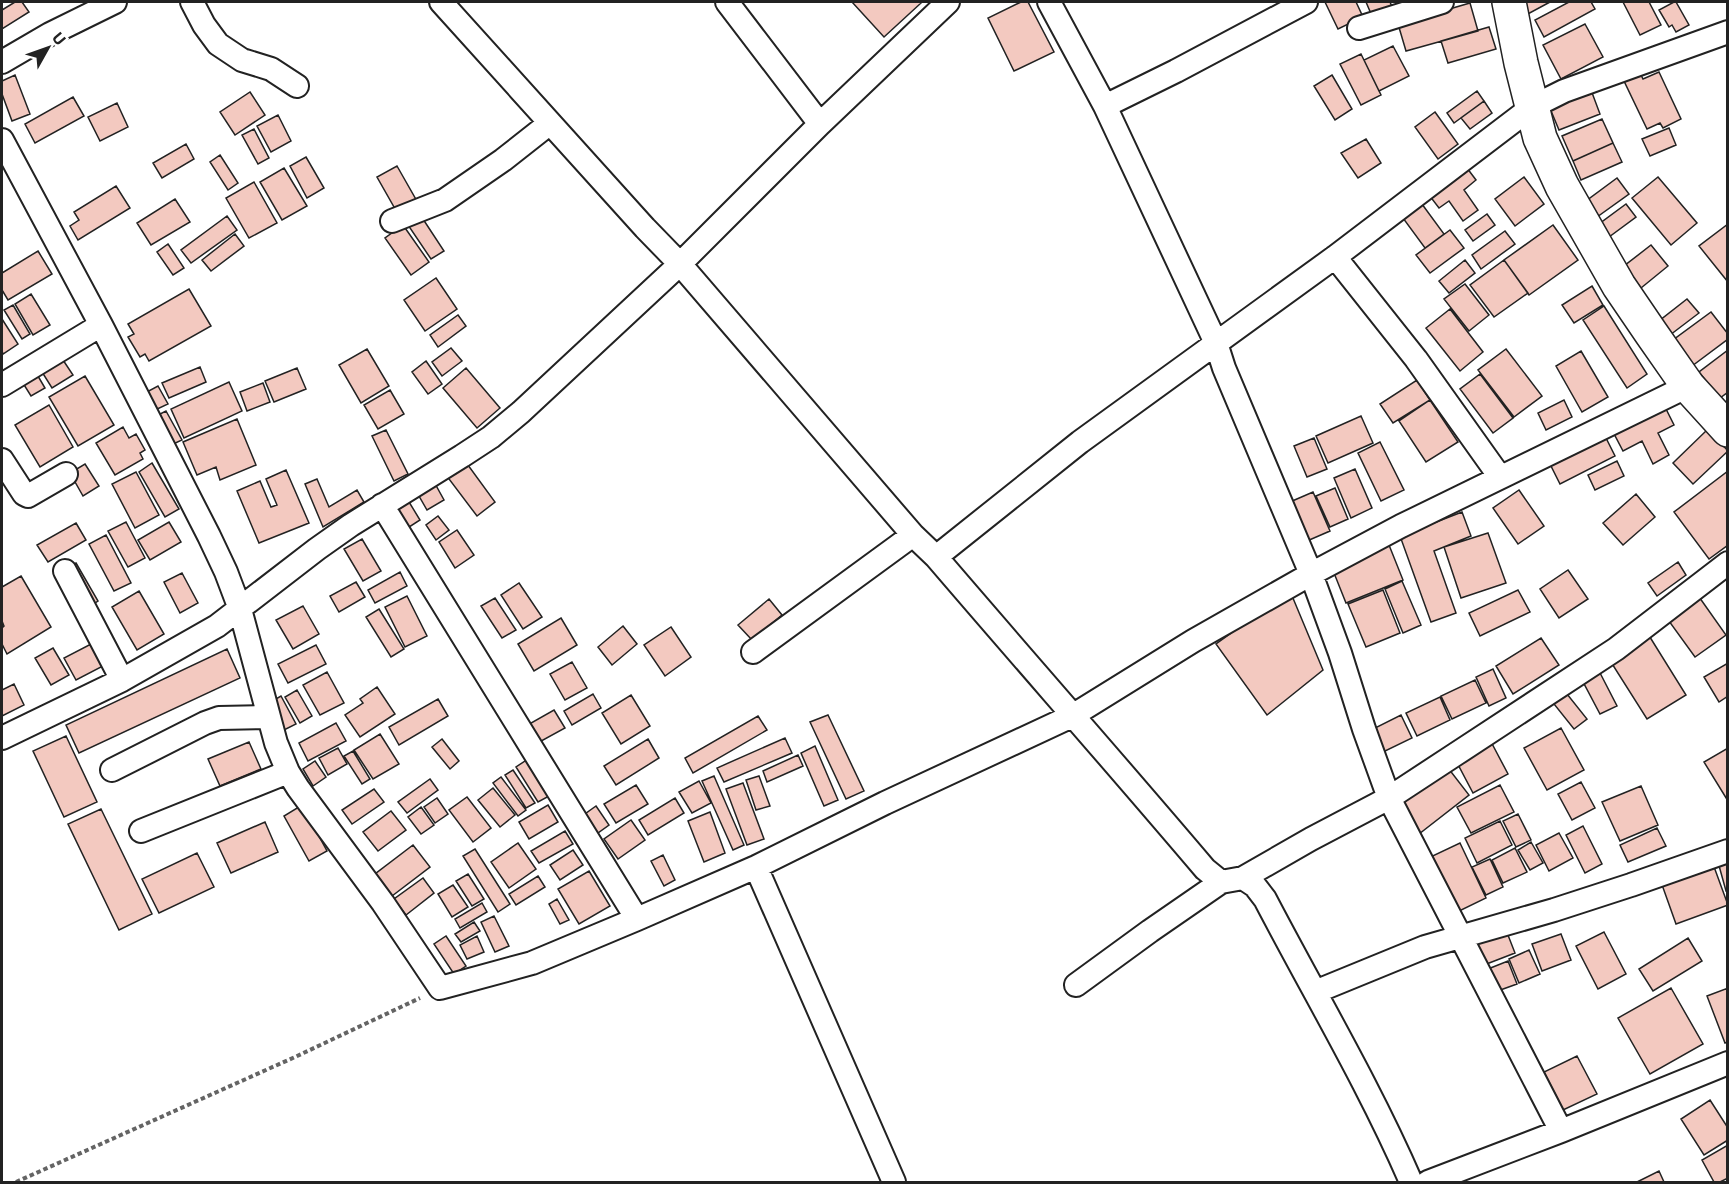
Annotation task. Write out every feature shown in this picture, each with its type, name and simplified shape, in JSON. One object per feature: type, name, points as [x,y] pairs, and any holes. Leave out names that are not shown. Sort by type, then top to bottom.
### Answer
[{"type":"street","points":[[2,62],[50,34],[115,2]]},
{"type":"street","points":[[192,2],[204,25],[218,44],[242,60],[271,69],[297,86]]},
{"type":"street","points":[[441,2],[680,264],[914,536],[936,557],[1072,716],[1112,759],[1205,869],[1255,886],[1315,992],[1391,1138],[1411,1182]]},
{"type":"street","points":[[728,2],[820,124]]},
{"type":"street","points":[[2,738],[122,680],[217,626],[317,549],[382,505],[462,456],[513,418],[680,264],[820,124],[948,2]]},
{"type":"street","points":[[1048,2],[1105,106],[1216,343],[1224,368],[1311,574],[1389,798],[1561,1131]]},
{"type":"street","points":[[1105,106],[1187,66],[1306,2]]},
{"type":"street","points":[[1359,28],[1442,2]]},
{"type":"street","points":[[1509,2],[1521,63],[1540,138],[1562,186],[1619,286],[1688,387],[1728,430]]},
{"type":"street","points":[[936,557],[1080,442],[1335,257],[1532,107],[1582,84],[1728,32]]},
{"type":"street","points":[[392,221],[445,200],[550,123]]},
{"type":"street","points":[[2,140],[101,325],[226,572],[240,609],[268,717],[288,772],[383,903],[440,988],[532,963],[637,919],[756,867],[885,803],[1072,716],[1193,641],[1311,574],[1401,526],[1688,387]]},
{"type":"street","points":[[1335,257],[1416,359],[1500,477]]},
{"type":"street","points":[[2,386],[101,325]]},
{"type":"street","points":[[2,460],[26,495],[30,495],[66,474]]},
{"type":"street","points":[[382,505],[637,919]]},
{"type":"street","points":[[753,652],[914,536]]},
{"type":"street","points":[[1076,985],[1150,931],[1232,880],[1389,798],[1616,649],[1728,563]]},
{"type":"street","points":[[65,571],[122,680]]},
{"type":"street","points":[[112,770],[219,718],[268,717]]},
{"type":"street","points":[[141,831],[288,772]]},
{"type":"street","points":[[1315,992],[1415,951],[1554,910],[1728,851]]},
{"type":"street","points":[[756,867],[894,1182]]},
{"type":"street","points":[[1428,1182],[1728,1063]]},
{"type":"path","points":[[16,1182],[294,1057],[440,988]]},
{"type":"building","points":[[15,2],[22,2],[29,12],[2,29],[2,10]]},
{"type":"building","points":[[852,2],[919,2],[921,3],[884,37]]},
{"type":"building","points":[[1021,2],[1028,2],[1054,52],[1014,71],[988,18]]},
{"type":"building","points":[[1325,2],[1356,2],[1363,17],[1338,29]]},
{"type":"building","points":[[1366,2],[1390,2],[1393,9],[1372,16]]},
{"type":"building","points":[[1519,2],[1550,2],[1526,15]]},
{"type":"building","points":[[1569,2],[1591,2],[1595,9],[1544,37],[1535,20]]},
{"type":"building","points":[[1623,2],[1649,2],[1661,25],[1640,35]]},
{"type":"building","points":[[1674,2],[1689,25],[1676,32],[1672,25],[1669,27],[1659,10]]},
{"type":"building","points":[[1470,3],[1478,31],[1406,51],[1398,24]]},
{"type":"building","points":[[1585,24],[1603,57],[1561,79],[1543,45]]},
{"type":"building","points":[[1489,27],[1496,49],[1448,63],[1441,41]]},
{"type":"building","points":[[1393,46],[1409,76],[1379,91],[1364,60]]},
{"type":"building","points":[[1361,54],[1381,95],[1361,105],[1340,64]]},
{"type":"building","points":[[1659,72],[1681,119],[1663,128],[1660,123],[1647,129],[1624,81],[1640,73],[1643,79]]},
{"type":"building","points":[[15,75],[30,114],[12,121],[2,94],[2,81]]},
{"type":"building","points":[[1332,75],[1352,109],[1335,120],[1314,86]]},
{"type":"building","points":[[1591,90],[1600,114],[1559,130],[1549,106]]},
{"type":"building","points":[[1477,91],[1484,101],[1454,123],[1447,113]]},
{"type":"building","points":[[250,92],[265,115],[235,135],[220,112]]},
{"type":"building","points":[[73,97],[84,116],[35,143],[25,124]]},
{"type":"building","points":[[1484,101],[1492,113],[1470,129],[1461,118]]},
{"type":"building","points":[[117,103],[128,127],[100,141],[88,117]]},
{"type":"building","points":[[1435,112],[1458,144],[1438,159],[1415,127]]},
{"type":"building","points":[[278,115],[291,141],[271,152],[257,126]]},
{"type":"building","points":[[1602,119],[1613,143],[1573,161],[1562,136]]},
{"type":"building","points":[[1669,128],[1676,145],[1650,156],[1642,139]]},
{"type":"building","points":[[254,129],[269,158],[258,164],[242,135]]},
{"type":"building","points":[[1366,139],[1381,163],[1358,178],[1341,153]]},
{"type":"building","points":[[1613,143],[1622,162],[1581,180],[1573,161]]},
{"type":"building","points":[[186,144],[194,159],[162,178],[153,163]]},
{"type":"building","points":[[220,155],[238,183],[228,190],[210,162]]},
{"type":"building","points":[[306,157],[324,188],[307,198],[290,166]]},
{"type":"building","points":[[397,166],[418,203],[398,214],[377,177]]},
{"type":"building","points":[[284,168],[307,206],[282,220],[260,182]]},
{"type":"building","points":[[1467,168],[1476,180],[1464,190],[1478,210],[1463,221],[1449,201],[1439,208],[1429,195]]},
{"type":"building","points":[[1524,177],[1544,204],[1515,226],[1495,199]]},
{"type":"building","points":[[1658,177],[1697,223],[1671,245],[1632,198]]},
{"type":"building","points":[[1617,178],[1629,194],[1597,217],[1586,201]]},
{"type":"building","points":[[254,182],[277,223],[249,238],[226,198]]},
{"type":"building","points":[[116,186],[130,208],[78,240],[70,226],[79,220],[74,212]]},
{"type":"building","points":[[175,199],[190,222],[151,245],[137,223]]},
{"type":"building","points":[[1419,200],[1444,234],[1425,248],[1400,214]]},
{"type":"building","points":[[1626,204],[1636,217],[1609,237],[1599,224]]},
{"type":"building","points":[[1487,214],[1495,225],[1473,241],[1465,230]]},
{"type":"building","points":[[227,216],[237,230],[191,263],[181,250]]},
{"type":"building","points":[[421,216],[444,251],[431,259],[408,225]]},
{"type":"building","points":[[1728,224],[1728,282],[1699,246]]},
{"type":"building","points":[[403,225],[429,262],[411,275],[385,238]]},
{"type":"building","points":[[1553,225],[1578,260],[1529,295],[1504,260]]},
{"type":"building","points":[[1450,230],[1464,248],[1430,273],[1416,255]]},
{"type":"building","points":[[1505,231],[1515,244],[1481,269],[1472,255]]},
{"type":"building","points":[[235,234],[244,246],[211,271],[202,260]]},
{"type":"building","points":[[168,244],[184,268],[173,275],[157,252]]},
{"type":"building","points":[[1651,245],[1668,266],[1641,288],[1624,266]]},
{"type":"building","points":[[38,251],[52,274],[8,300],[2,290],[2,273]]},
{"type":"building","points":[[1465,260],[1475,273],[1449,293],[1439,281]]},
{"type":"building","points":[[1504,260],[1528,293],[1494,317],[1470,285]]},
{"type":"building","points":[[436,278],[457,309],[425,331],[404,300]]},
{"type":"building","points":[[1465,284],[1489,315],[1469,331],[1444,299]]},
{"type":"building","points":[[1592,286],[1603,305],[1574,323],[1562,305]]},
{"type":"building","points":[[189,289],[211,326],[149,361],[145,354],[140,357],[128,337],[134,334],[128,324]]},
{"type":"building","points":[[31,294],[50,325],[33,335],[15,304]]},
{"type":"building","points":[[1687,299],[1699,313],[1670,335],[1659,321]]},
{"type":"building","points":[[13,305],[30,334],[22,339],[4,310]]},
{"type":"building","points":[[1604,306],[1647,374],[1627,388],[1583,320]]},
{"type":"building","points":[[1450,309],[1483,352],[1460,371],[1426,328]]},
{"type":"building","points":[[1711,312],[1728,334],[1728,339],[1692,366],[1673,340]]},
{"type":"building","points":[[458,315],[466,326],[438,347],[430,335]]},
{"type":"building","points":[[2,319],[18,344],[3,354],[2,351]]},
{"type":"building","points":[[451,348],[462,361],[442,376],[432,362]]},
{"type":"building","points":[[367,349],[389,386],[361,403],[339,365]]},
{"type":"building","points":[[1506,349],[1542,396],[1514,417],[1478,370]]},
{"type":"building","points":[[1728,350],[1728,392],[1720,398],[1699,372]]},
{"type":"building","points":[[1581,351],[1608,397],[1582,412],[1556,366]]},
{"type":"building","points":[[63,360],[73,375],[52,388],[42,372]]},
{"type":"building","points":[[426,361],[442,384],[428,394],[412,372]]},
{"type":"building","points":[[200,367],[206,382],[169,398],[162,383]]},
{"type":"building","points":[[297,368],[306,389],[274,402],[265,381]]},
{"type":"building","points":[[466,368],[500,408],[477,428],[443,388]]},
{"type":"building","points":[[35,371],[45,388],[31,396],[21,380]]},
{"type":"building","points":[[1480,374],[1513,418],[1493,433],[1460,389]]},
{"type":"building","points":[[85,376],[114,425],[78,446],[49,397]]},
{"type":"building","points":[[1417,380],[1430,400],[1393,423],[1380,404]]},
{"type":"building","points":[[229,382],[242,411],[184,438],[171,409]]},
{"type":"building","points":[[263,383],[270,402],[247,411],[240,392]]},
{"type":"building","points":[[158,386],[168,404],[153,411],[143,394]]},
{"type":"building","points":[[390,390],[404,414],[378,429],[364,405]]},
{"type":"building","points":[[1430,400],[1458,442],[1426,462],[1399,421]]},
{"type":"building","points":[[1564,400],[1572,417],[1546,430],[1538,413]]},
{"type":"building","points":[[1662,401],[1674,425],[1658,433],[1669,455],[1653,464],[1642,441],[1623,451],[1611,428]]},
{"type":"building","points":[[49,405],[73,447],[40,467],[15,425]]},
{"type":"building","points":[[166,411],[182,440],[169,446],[154,417]]},
{"type":"building","points":[[1361,416],[1373,443],[1328,463],[1316,436]]},
{"type":"building","points":[[237,419],[256,465],[220,480],[216,467],[197,475],[183,442]]},
{"type":"building","points":[[123,427],[129,438],[136,434],[145,450],[140,453],[143,459],[115,475],[96,443]]},
{"type":"building","points":[[1708,429],[1728,451],[1693,484],[1673,463]]},
{"type":"building","points":[[386,430],[408,474],[394,481],[372,436]]},
{"type":"building","points":[[1603,432],[1615,456],[1560,484],[1548,460]]},
{"type":"building","points":[[1314,438],[1327,469],[1307,477],[1294,446]]},
{"type":"building","points":[[1380,442],[1404,490],[1381,501],[1358,453]]},
{"type":"building","points":[[465,461],[495,502],[477,516],[446,475]]},
{"type":"building","points":[[1617,461],[1624,476],[1595,490],[1588,475]]},
{"type":"building","points":[[152,463],[179,509],[165,517],[139,472]]},
{"type":"building","points":[[85,464],[99,486],[83,496],[70,473]]},
{"type":"building","points":[[1355,469],[1372,508],[1351,518],[1334,478]]},
{"type":"building","points":[[286,470],[309,523],[259,543],[237,491],[260,481],[271,507],[277,505],[266,479]]},
{"type":"building","points":[[1728,471],[1728,545],[1709,559],[1674,512]]},
{"type":"building","points":[[136,472],[159,515],[135,528],[112,484]]},
{"type":"building","points":[[317,479],[329,507],[357,490],[364,502],[323,527],[305,484]]},
{"type":"building","points":[[433,480],[444,500],[427,510],[415,489]]},
{"type":"building","points":[[1335,488],[1348,519],[1330,527],[1316,496]]},
{"type":"building","points":[[1519,490],[1544,526],[1518,544],[1493,508]]},
{"type":"building","points":[[1313,492],[1330,531],[1307,541],[1290,502]]},
{"type":"building","points":[[1636,494],[1655,517],[1623,545],[1603,523]]},
{"type":"building","points":[[406,497],[420,520],[403,531],[388,508]]},
{"type":"building","points":[[1462,512],[1471,536],[1434,551],[1456,613],[1431,622],[1400,536]]},
{"type":"building","points":[[438,516],[449,530],[436,540],[426,525]]},
{"type":"building","points":[[126,522],[145,558],[128,567],[108,531]]},
{"type":"building","points":[[169,522],[181,542],[150,560],[138,540]]},
{"type":"building","points":[[76,523],[86,540],[48,562],[37,545]]},
{"type":"building","points":[[457,530],[474,555],[455,568],[439,542]]},
{"type":"building","points":[[1488,533],[1506,583],[1461,598],[1444,547]]},
{"type":"building","points":[[106,535],[131,583],[114,591],[89,544]]},
{"type":"building","points":[[362,539],[381,571],[363,581],[344,549]]},
{"type":"building","points":[[1389,545],[1403,580],[1346,603],[1332,568]]},
{"type":"building","points":[[1678,562],[1686,575],[1657,596],[1648,583]]},
{"type":"building","points":[[76,563],[98,601],[89,607],[66,568]]},
{"type":"building","points":[[1568,570],[1588,599],[1559,618],[1540,589]]},
{"type":"building","points":[[400,572],[407,586],[375,603],[368,590]]},
{"type":"building","points":[[182,573],[198,603],[180,613],[164,582]]},
{"type":"building","points":[[21,576],[51,627],[7,654],[2,644],[4,626],[2,587]]},
{"type":"building","points":[[1402,581],[1421,625],[1403,633],[1385,589]]},
{"type":"building","points":[[356,582],[365,597],[339,612],[330,596]]},
{"type":"building","points":[[519,583],[542,617],[523,629],[501,595]]},
{"type":"building","points":[[1383,590],[1400,633],[1366,647],[1348,604]]},
{"type":"building","points":[[1518,590],[1530,612],[1480,636],[1469,613]]},
{"type":"building","points":[[139,591],[164,634],[137,650],[112,607]]},
{"type":"building","points":[[1290,591],[1323,670],[1267,715],[1216,644]]},
{"type":"building","points":[[1697,594],[1726,635],[1695,657],[1666,617]]},
{"type":"building","points":[[407,596],[427,636],[405,647],[385,607]]},
{"type":"building","points":[[495,598],[516,630],[502,638],[481,606]]},
{"type":"building","points":[[769,599],[782,615],[752,640],[738,625]]},
{"type":"building","points":[[303,606],[319,634],[293,649],[276,620]]},
{"type":"building","points":[[379,609],[404,649],[391,657],[366,617]]},
{"type":"building","points":[[561,618],[577,645],[534,671],[518,644]]},
{"type":"building","points":[[623,626],[637,644],[612,665],[598,647]]},
{"type":"building","points":[[671,627],[691,657],[665,676],[644,645]]},
{"type":"building","points":[[1648,634],[1686,695],[1647,719],[1609,659]]},
{"type":"building","points":[[1541,638],[1559,665],[1513,694],[1496,666]]},
{"type":"building","points":[[91,644],[103,666],[76,680],[64,658]]},
{"type":"building","points":[[316,645],[326,664],[288,683],[278,664]]},
{"type":"building","points":[[53,648],[69,675],[51,685],[35,658]]},
{"type":"building","points":[[227,649],[240,678],[79,753],[66,725]]},
{"type":"building","points":[[572,662],[587,688],[565,700],[550,674]]},
{"type":"building","points":[[1728,663],[1728,696],[1719,702],[1704,677]]},
{"type":"building","points":[[1493,669],[1506,698],[1489,706],[1476,677]]},
{"type":"building","points":[[1598,669],[1617,706],[1600,714],[1581,678]]},
{"type":"building","points":[[327,672],[344,703],[320,715],[303,685]]},
{"type":"building","points":[[1475,680],[1486,703],[1452,719],[1441,696]]},
{"type":"building","points":[[14,684],[24,705],[2,716],[2,690]]},
{"type":"building","points":[[377,687],[395,714],[360,737],[345,715],[363,703],[360,699]]},
{"type":"building","points":[[1563,689],[1587,719],[1574,729],[1550,699]]},
{"type":"building","points":[[297,690],[312,716],[300,723],[285,697]]},
{"type":"building","points":[[593,694],[601,708],[572,725],[564,711]]},
{"type":"building","points":[[631,695],[650,726],[621,744],[602,713]]},
{"type":"building","points":[[281,696],[296,724],[282,731],[267,704]]},
{"type":"building","points":[[1440,697],[1450,720],[1417,736],[1406,713]]},
{"type":"building","points":[[438,699],[448,716],[399,745],[389,727]]},
{"type":"building","points":[[554,710],[565,728],[534,745],[524,727]]},
{"type":"building","points":[[828,715],[864,791],[846,799],[810,722]]},
{"type":"building","points":[[1401,715],[1412,738],[1381,753],[1371,730]]},
{"type":"building","points":[[758,716],[767,730],[693,773],[685,758]]},
{"type":"building","points":[[336,723],[346,741],[308,761],[299,743]]},
{"type":"building","points":[[1561,728],[1584,770],[1547,790],[1524,748]]},
{"type":"building","points":[[380,734],[399,764],[373,779],[354,750]]},
{"type":"building","points":[[66,736],[97,802],[64,817],[33,751]]},
{"type":"building","points":[[785,738],[792,753],[724,782],[717,768]]},
{"type":"building","points":[[1489,738],[1508,774],[1473,793],[1454,757]]},
{"type":"building","points":[[442,739],[459,761],[450,769],[432,747]]},
{"type":"building","points":[[648,739],[659,758],[616,785],[604,766]]},
{"type":"building","points":[[249,742],[261,769],[220,786],[208,759]]},
{"type":"building","points":[[815,746],[838,800],[824,806],[801,753]]},
{"type":"building","points":[[338,748],[347,764],[328,775],[319,758]]},
{"type":"building","points":[[1728,748],[1728,801],[1704,762]]},
{"type":"building","points":[[353,751],[370,779],[362,784],[344,756]]},
{"type":"building","points":[[798,755],[803,766],[767,782],[763,771]]},
{"type":"building","points":[[528,759],[551,795],[538,802],[516,767]]},
{"type":"building","points":[[315,761],[326,777],[313,786],[303,769]]},
{"type":"building","points":[[1445,764],[1469,795],[1419,834],[1394,803]]},
{"type":"building","points":[[513,770],[535,803],[526,808],[505,775]]},
{"type":"building","points":[[714,776],[744,845],[733,850],[702,781]]},
{"type":"building","points":[[759,776],[770,806],[756,810],[746,780]]},
{"type":"building","points":[[501,777],[526,810],[518,816],[493,783]]},
{"type":"building","points":[[430,779],[438,790],[407,813],[398,802]]},
{"type":"building","points":[[699,781],[711,803],[692,813],[679,792]]},
{"type":"building","points":[[1581,782],[1595,808],[1572,820],[1558,794]]},
{"type":"building","points":[[743,783],[764,839],[747,845],[726,789]]},
{"type":"building","points":[[636,785],[648,804],[616,823],[604,804]]},
{"type":"building","points":[[1500,785],[1514,812],[1471,833],[1457,807]]},
{"type":"building","points":[[1641,786],[1658,825],[1620,841],[1602,802]]},
{"type":"building","points":[[493,788],[515,815],[500,827],[478,800]]},
{"type":"building","points":[[374,789],[384,802],[352,824],[342,810]]},
{"type":"building","points":[[467,797],[491,828],[473,842],[449,810]]},
{"type":"building","points":[[437,798],[448,814],[435,823],[424,807]]},
{"type":"building","points":[[675,798],[684,813],[648,835],[639,820]]},
{"type":"building","points":[[302,805],[327,851],[309,861],[284,816]]},
{"type":"building","points":[[548,805],[558,822],[529,839],[519,822]]},
{"type":"building","points":[[596,806],[609,825],[591,838],[578,819]]},
{"type":"building","points":[[421,807],[434,825],[421,834],[408,817]]},
{"type":"building","points":[[101,809],[152,914],[119,930],[68,824]]},
{"type":"building","points":[[391,811],[406,830],[378,851],[363,832]]},
{"type":"building","points":[[710,812],[725,853],[704,862],[688,821]]},
{"type":"building","points":[[1518,814],[1531,840],[1516,847],[1503,821]]},
{"type":"building","points":[[631,820],[645,840],[618,859],[604,839]]},
{"type":"building","points":[[1500,821],[1512,845],[1477,863],[1465,838]]},
{"type":"building","points":[[265,822],[278,852],[231,873],[217,843]]},
{"type":"building","points":[[1583,826],[1602,864],[1585,873],[1566,835]]},
{"type":"building","points":[[1657,828],[1666,846],[1628,862],[1620,845]]},
{"type":"building","points":[[565,831],[573,844],[539,863],[531,851]]},
{"type":"building","points":[[1559,833],[1573,858],[1549,871],[1536,845]]},
{"type":"building","points":[[1531,842],[1543,863],[1530,870],[1518,850]]},
{"type":"building","points":[[518,843],[536,869],[509,888],[491,862]]},
{"type":"building","points":[[1460,843],[1486,898],[1451,915],[1424,860]]},
{"type":"building","points":[[413,845],[430,867],[392,896],[375,874]]},
{"type":"building","points":[[1515,848],[1527,872],[1503,883],[1492,860]]},
{"type":"building","points":[[475,849],[510,904],[498,912],[463,856]]},
{"type":"building","points":[[573,850],[583,865],[560,880],[550,865]]},
{"type":"building","points":[[197,853],[214,887],[159,913],[142,879]]},
{"type":"building","points":[[663,855],[675,880],[664,886],[651,861]]},
{"type":"building","points":[[1490,859],[1503,887],[1486,895],[1472,867]]},
{"type":"building","points":[[1728,860],[1728,890],[1726,891],[1718,862]]},
{"type":"building","points":[[1713,864],[1728,905],[1676,924],[1661,882]]},
{"type":"building","points":[[589,871],[610,906],[579,924],[558,889]]},
{"type":"building","points":[[468,874],[484,899],[472,906],[456,881]]},
{"type":"building","points":[[538,876],[545,887],[516,905],[509,894]]},
{"type":"building","points":[[423,878],[434,893],[406,915],[394,899]]},
{"type":"building","points":[[453,885],[468,907],[452,917],[438,894]]},
{"type":"building","points":[[557,899],[569,920],[560,924],[549,904]]},
{"type":"building","points":[[482,903],[487,912],[460,928],[455,919]]},
{"type":"building","points":[[494,916],[509,946],[495,952],[481,922]]},
{"type":"building","points":[[474,922],[480,931],[461,942],[455,934]]},
{"type":"building","points":[[1506,930],[1515,953],[1484,965],[1474,942]]},
{"type":"building","points":[[1604,932],[1626,974],[1598,989],[1576,946]]},
{"type":"building","points":[[1561,934],[1571,960],[1542,971],[1532,944]]},
{"type":"building","points":[[446,936],[466,966],[454,974],[434,944]]},
{"type":"building","points":[[477,936],[484,952],[467,959],[460,945]]},
{"type":"building","points":[[1688,938],[1702,961],[1653,991],[1639,969]]},
{"type":"building","points":[[1529,950],[1540,974],[1519,983],[1509,959]]},
{"type":"building","points":[[1508,961],[1517,984],[1492,993],[1483,971]]},
{"type":"building","points":[[1671,988],[1703,1044],[1650,1074],[1618,1018]]},
{"type":"building","points":[[1728,988],[1728,1042],[1725,1043],[1707,996]]},
{"type":"building","points":[[1577,1056],[1597,1094],[1563,1110],[1544,1072]]},
{"type":"building","points":[[1710,1100],[1728,1128],[1728,1140],[1704,1155],[1681,1119]]},
{"type":"building","points":[[1728,1145],[1728,1178],[1714,1182],[1702,1160]]},
{"type":"building","points":[[1659,1171],[1664,1182],[1637,1182]]}]
